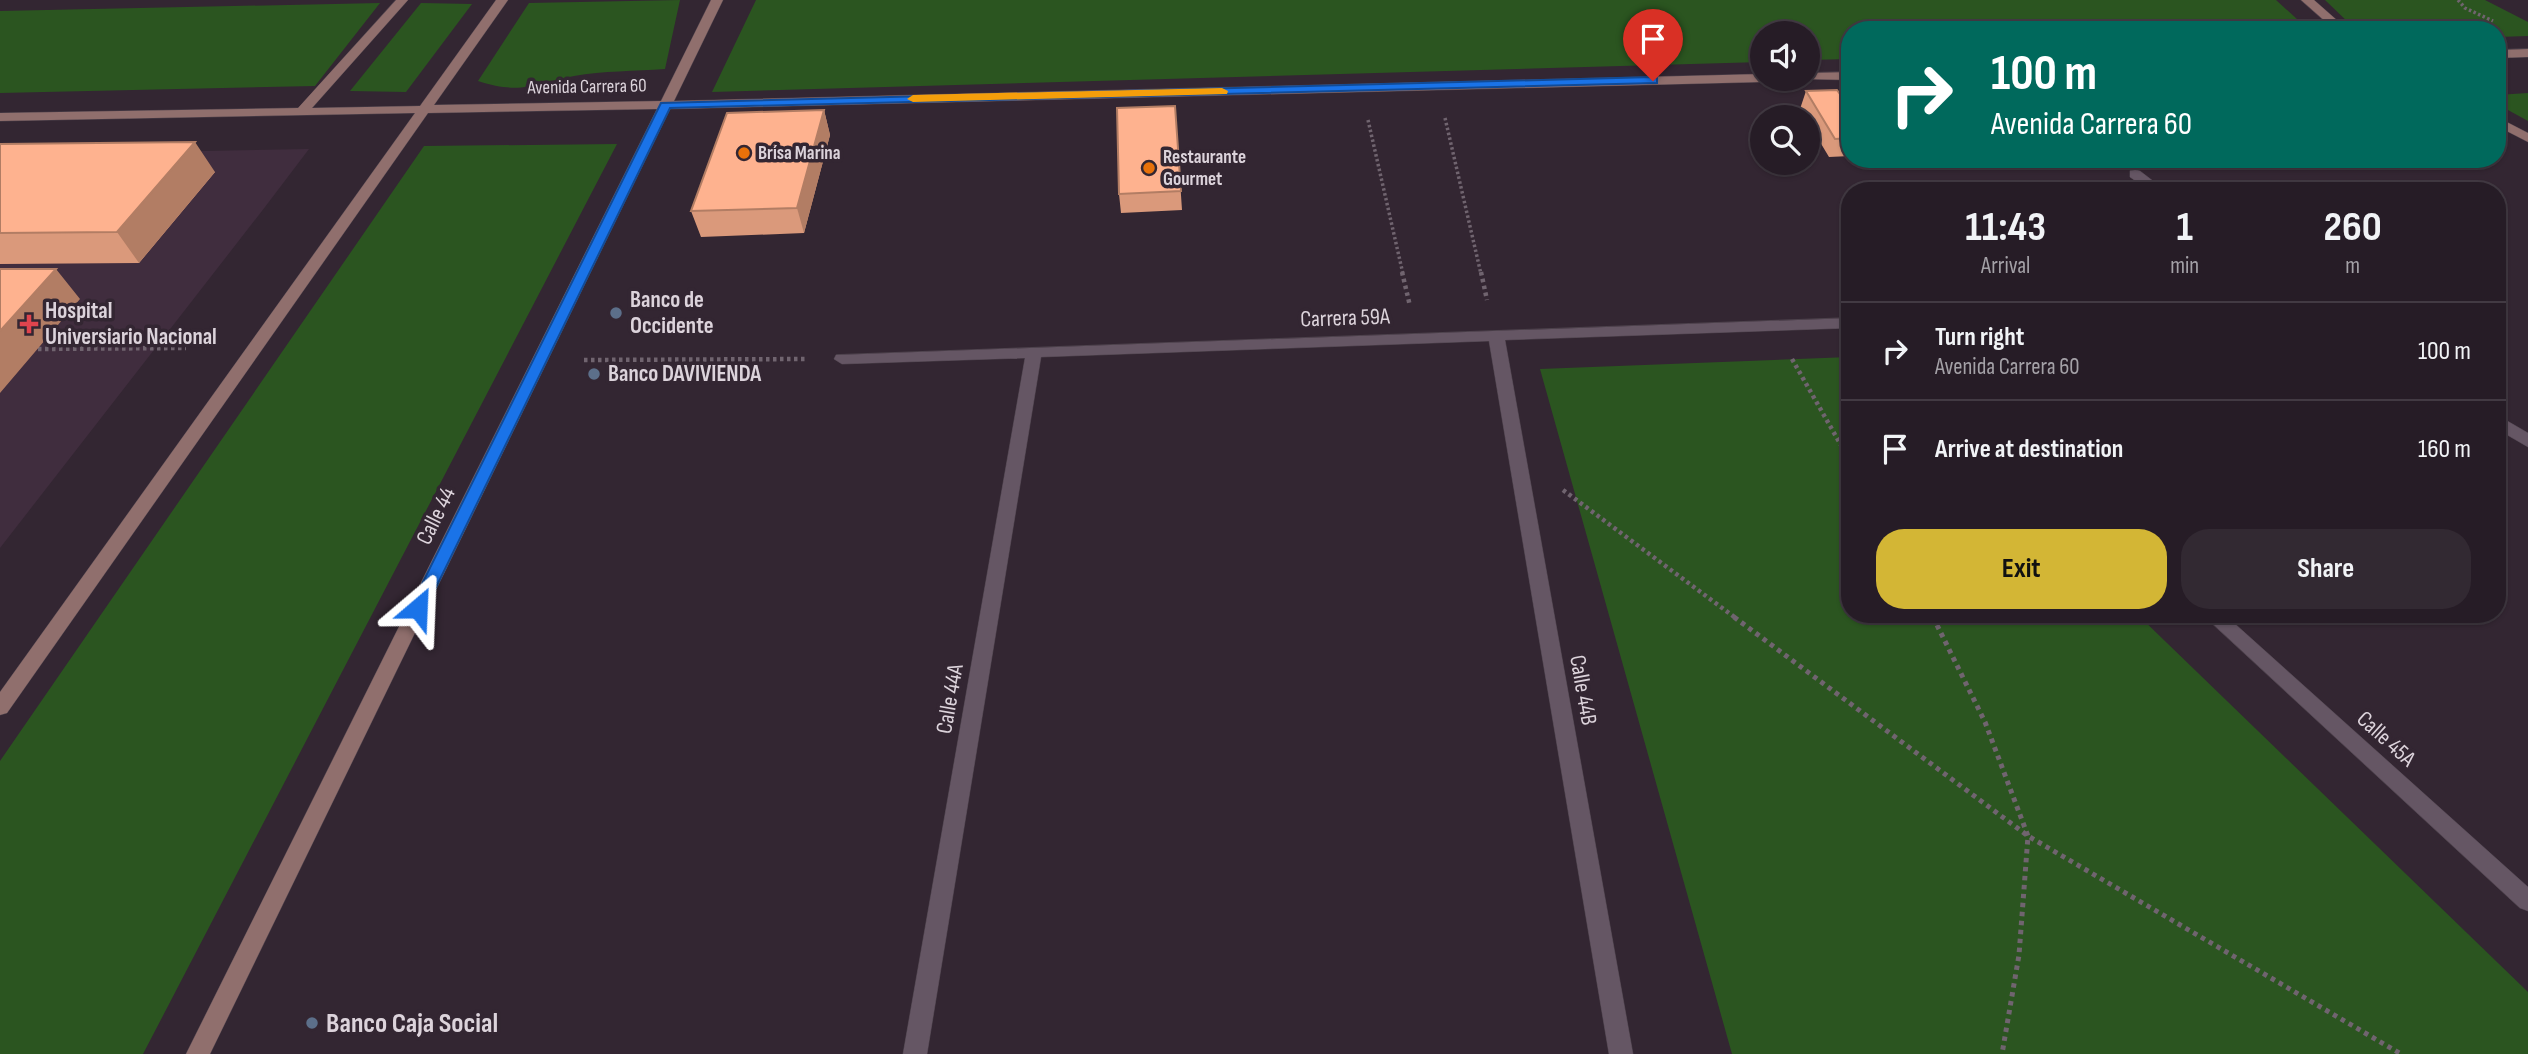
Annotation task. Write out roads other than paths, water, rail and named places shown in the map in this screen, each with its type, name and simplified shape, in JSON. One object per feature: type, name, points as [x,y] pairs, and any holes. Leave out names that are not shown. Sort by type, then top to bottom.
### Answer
[{"type":"main road","points":[[303,110],[402,0]]},
{"type":"main road","points":[[0,707],[502,0]]},
{"type":"main road","name":"Calle 44","points":[[198,1054],[717,0]]},
{"type":"main road","points":[[2307,0],[2332,21]]},
{"type":"main road","points":[[2506,53],[2528,52]]},
{"type":"main road","points":[[1820,77],[1841,76]]},
{"type":"main road","name":"Avenida Carrera 60","points":[[0,117],[665,105],[1750,78]]},
{"type":"main road","points":[[2506,126],[2528,138]]},
{"type":"street","points":[[2135,174],[2147,182]]},
{"type":"street","name":"Carrera 59A","points":[[842,359],[1841,323]]},
{"type":"street","name":"Calle 44B","points":[[1496,335],[1621,1054]]},
{"type":"street","name":"Calle 44A","points":[[915,1054],[1034,352]]},
{"type":"street","points":[[2506,427],[2528,441]]},
{"type":"street","name":"Calle 45A","points":[[2221,623],[2528,901]]},
{"type":"place","name":"Brísa Marina","points":[[744,153]]},
{"type":"place","name":"Restaurante Gourmet","points":[[1149,168]]},
{"type":"place","name":"Banco de Occidente","points":[[616,313]]},
{"type":"place","name":"Hospital Universiario Nacional","points":[[29,324]]},
{"type":"place","name":"Banco DAVIVIENDA","points":[[594,374]]},
{"type":"place","name":"Banco Caja Social","points":[[312,1023]]}]
